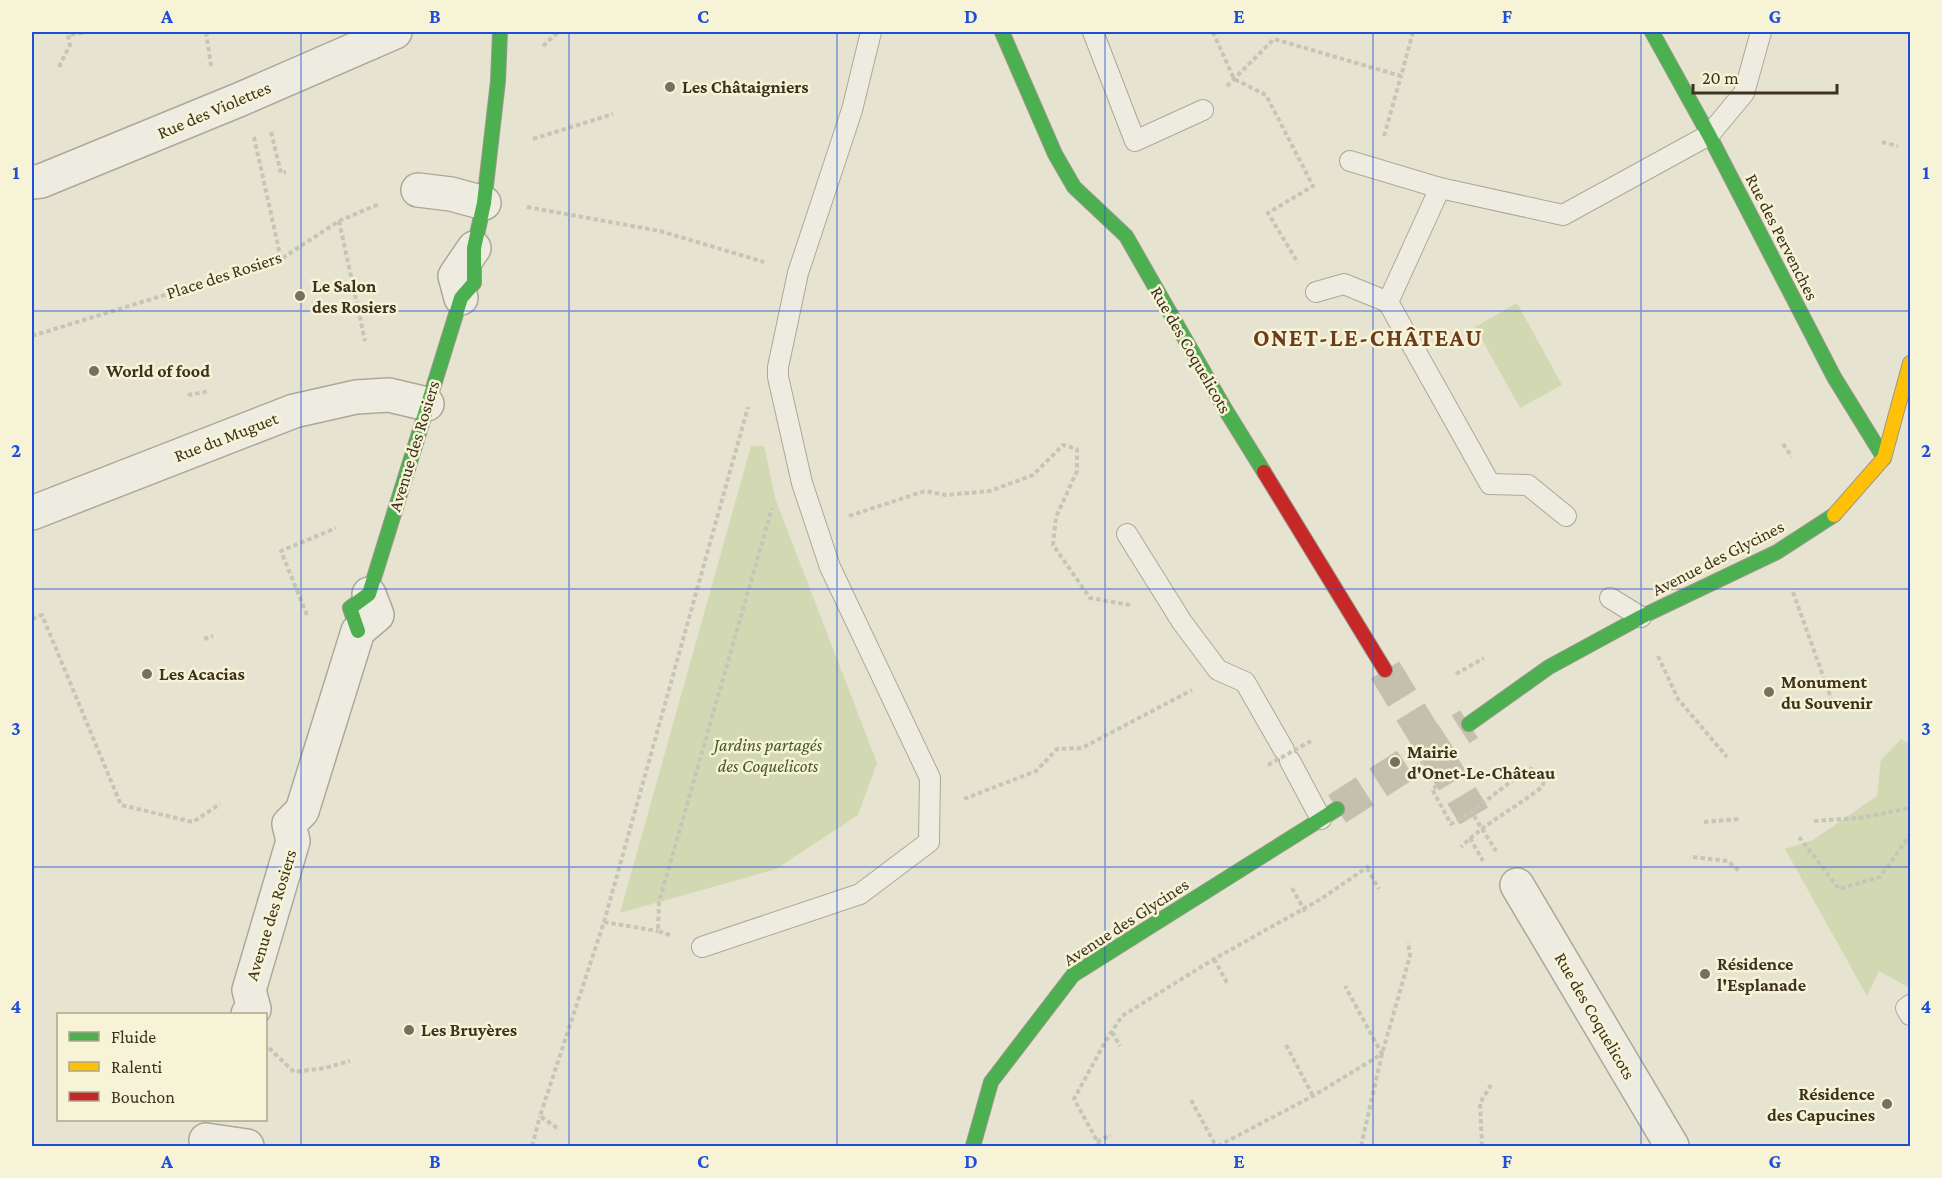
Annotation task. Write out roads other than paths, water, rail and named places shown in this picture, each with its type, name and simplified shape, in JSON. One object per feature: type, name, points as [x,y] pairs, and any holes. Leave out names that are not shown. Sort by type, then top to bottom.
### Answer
[{"type":"street","name":"Rue des Violettes","points":[[32,182],[41,181],[241,99],[395,32]]},
{"type":"street","name":"Avenue des Rosiers","points":[[244,1006],[358,631],[377,615],[369,594],[461,298],[455,276],[474,248],[484,203],[498,81],[500,32]]},
{"type":"street","name":"Rue des Coquelicots","points":[[1002,32],[1055,153],[1074,187],[1126,236],[1225,409],[1385,670]]},
{"type":"street","name":"Rue des Pervenches","points":[[1652,32],[1709,135],[1834,377],[1884,458]]},
{"type":"street","points":[[418,190],[452,194],[484,203]]},
{"type":"street","name":"Avenue des Glycines","points":[[1469,724],[1550,667],[1641,617],[1777,552],[1833,516],[1884,458],[1911,363]]},
{"type":"street","name":"Rue du Muguet","points":[[32,513],[294,411],[367,396],[389,395],[427,404]]},
{"type":"street","name":"Avenue des Glycines","points":[[973,1146],[991,1082],[1073,975],[1329,814]]},
{"type":"street","name":"Rue des Coquelicots","points":[[1518,885],[1672,1146]]},
{"type":"street","points":[[207,1135],[247,1146]]},
{"type":"lane","points":[[702,947],[861,894],[929,842],[930,778],[830,567],[802,483],[778,377],[778,367],[798,273],[852,110],[871,32]]},
{"type":"lane","points":[[1092,32],[1135,141],[1203,110]]},
{"type":"lane","points":[[1350,161],[1440,188],[1563,215],[1709,135],[1744,93],[1761,32]]},
{"type":"lane","points":[[1388,302],[1440,188]]},
{"type":"lane","points":[[1316,292],[1344,284],[1388,302],[1490,483],[1528,485],[1566,516]]},
{"type":"lane","points":[[1127,534],[1176,613],[1218,670],[1245,682],[1287,755],[1329,814]]},
{"type":"lane","points":[[1611,598],[1641,617]]},
{"type":"lane","points":[[1911,1005],[1906,1008],[1911,1015]]},
{"type":"tunnel","points":[[1385,670],[1474,816]]},
{"type":"tunnel","points":[[1337,809],[1469,724]]},
{"type":"place","name":"Les Châtaigniers","points":[[670,87]]},
{"type":"place","name":"Le Salon des Rosiers","points":[[300,296]]},
{"type":"place","name":"World of food","points":[[94,371]]},
{"type":"place","name":"Les Acacias","points":[[147,674]]},
{"type":"place","name":"Monument du Souvenir","points":[[1769,692]]},
{"type":"place","name":"Mairie d'Onet-Le-Château","points":[[1395,762]]},
{"type":"place","name":"Résidence l'Esplanade","points":[[1705,974]]},
{"type":"place","name":"Les Bruyères","points":[[409,1030]]},
{"type":"place","name":"Résidence des Capucines","points":[[1887,1104]]},
{"type":"district","name":"ONET-LE-CHÂTEAU","points":[[1368,338]]},
{"type":"park label","name":"Jardins partagés des Coquelicots","points":[[768,756]]}]
